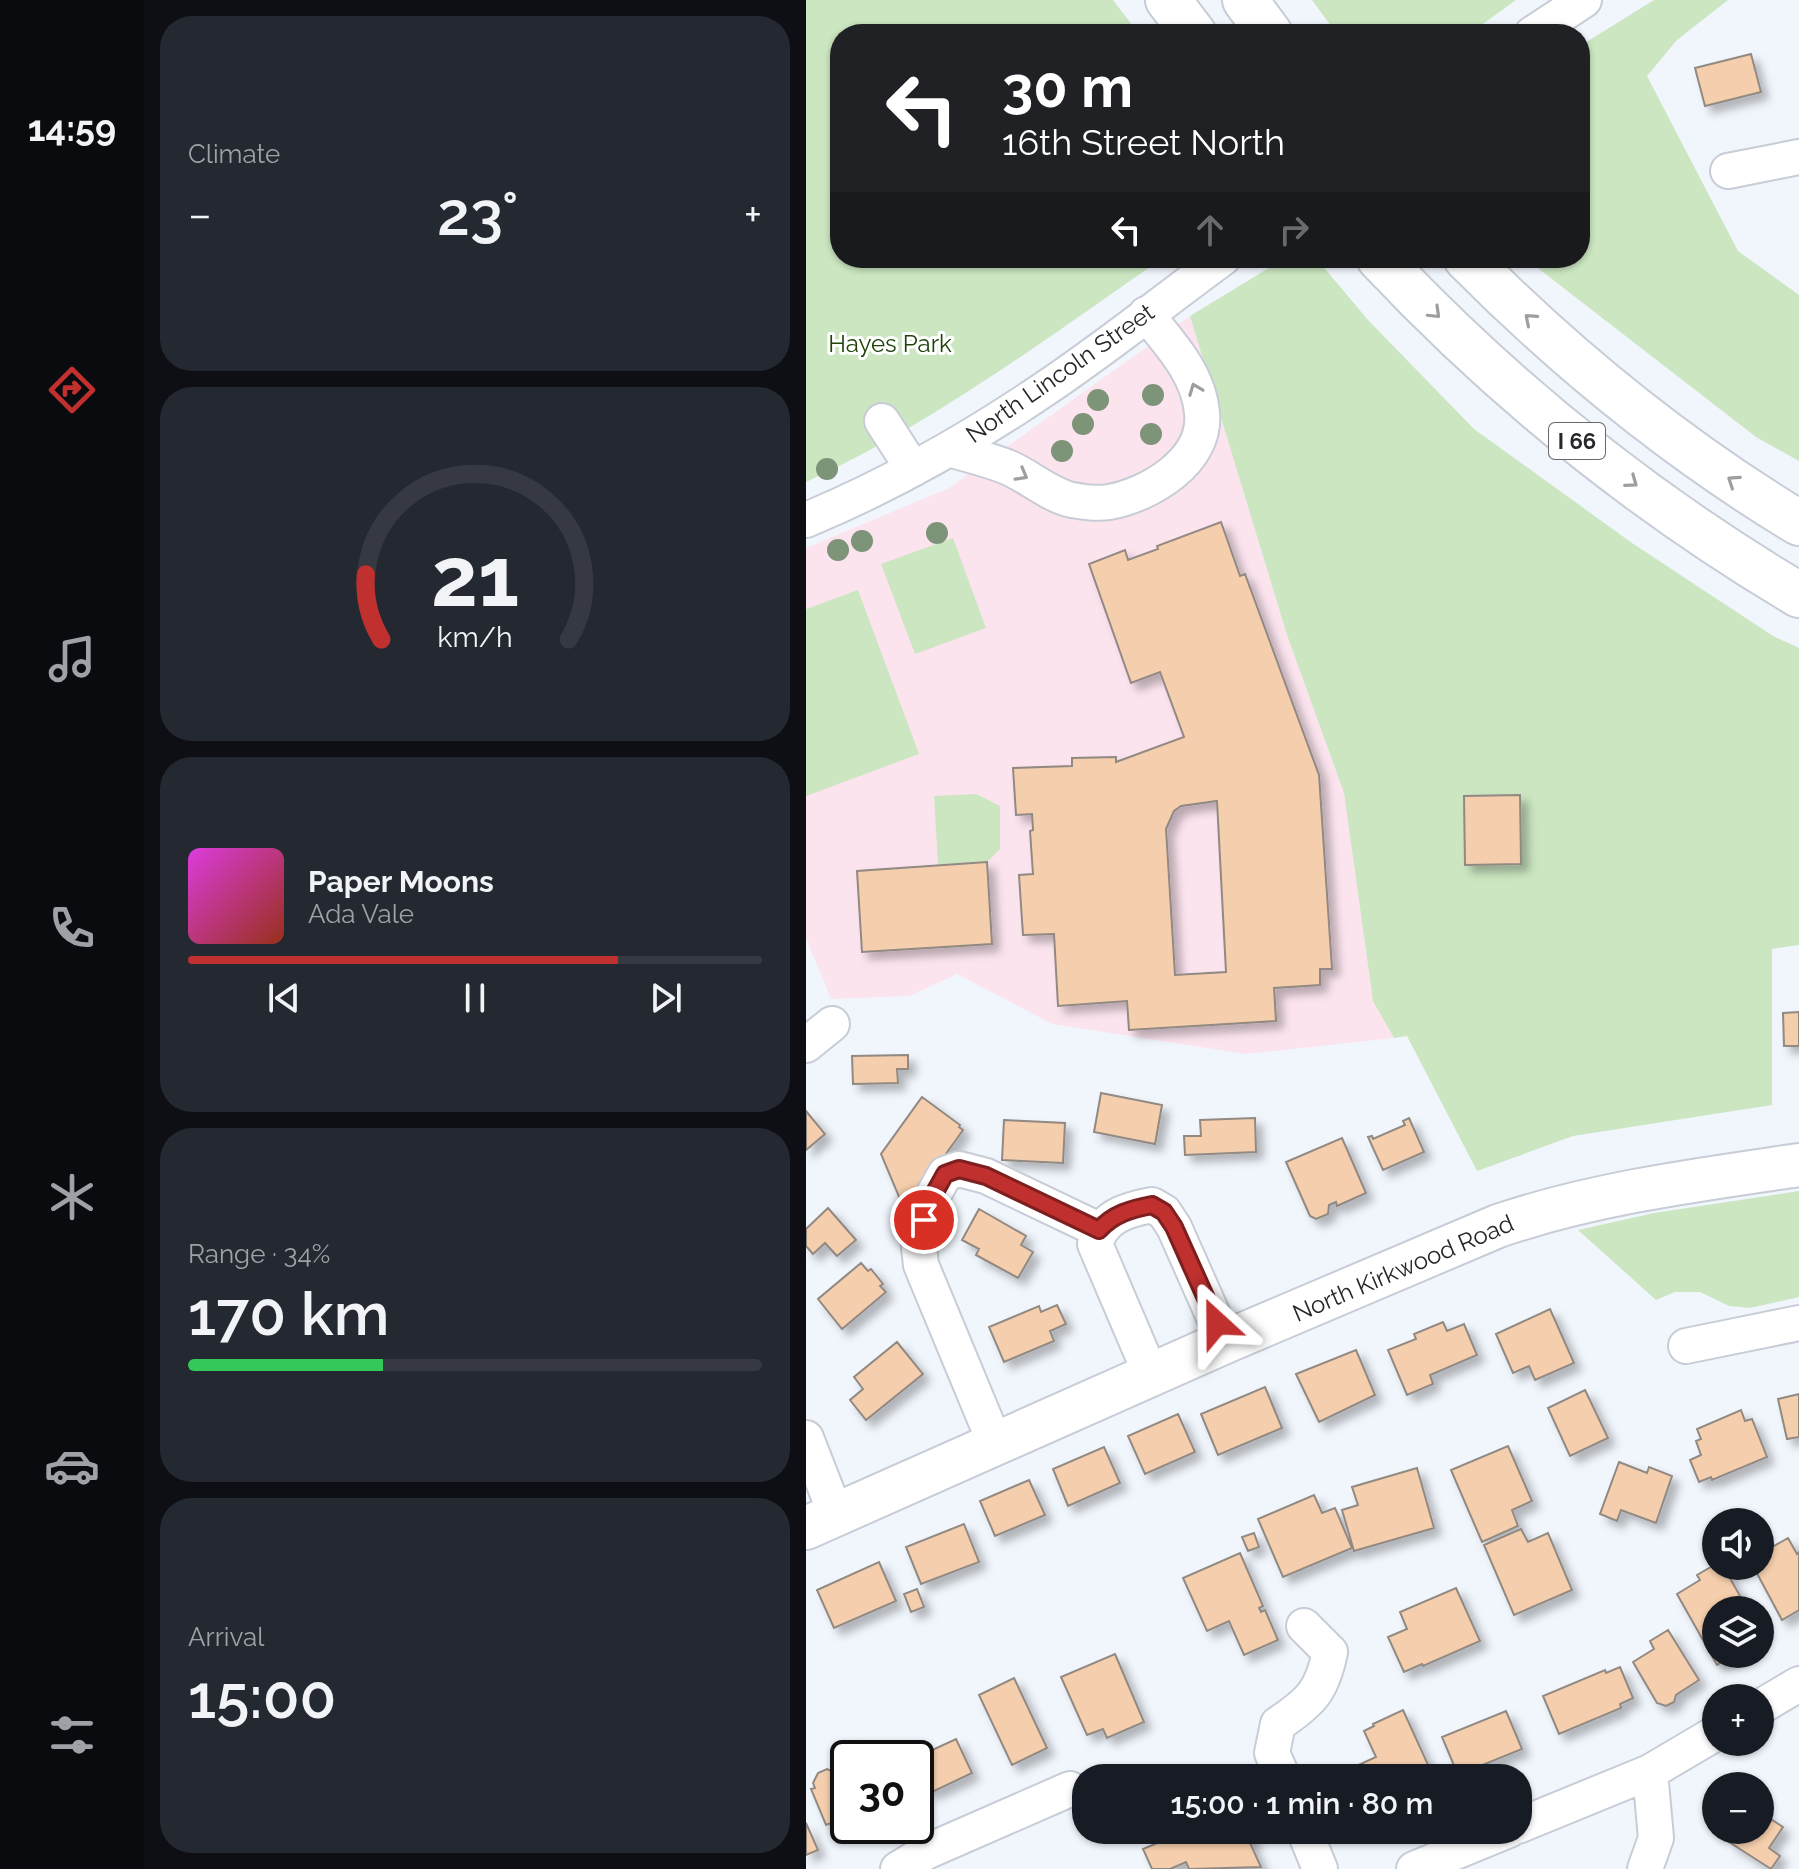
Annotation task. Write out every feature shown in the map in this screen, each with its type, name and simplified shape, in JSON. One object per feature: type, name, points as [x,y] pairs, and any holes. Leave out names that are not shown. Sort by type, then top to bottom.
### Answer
[{"type":"highway","points":[[1168,0],[1186,24]]},
{"type":"highway","points":[[1245,0],[1263,24]]},
{"type":"highway","name":"I 66","points":[[1389,268],[1540,411],[1670,510],[1799,595]]},
{"type":"highway","name":"I 66","points":[[1477,268],[1560,346],[1642,415],[1727,477],[1799,523]]},
{"type":"main road","name":"North Kirkwood Road","points":[[819,1511],[1221,1333],[1489,1205],[1610,1171],[1799,1142]]},
{"type":"main road","name":"North Kirkwood Road","points":[[1221,1333],[1538,1212],[1615,1193],[1799,1165]]},
{"type":"main road","name":"North Kirkwood Road","points":[[819,1511],[987,1424],[1147,1366]]},
{"type":"street","points":[[1547,24],[1584,0]]},
{"type":"street","points":[[1728,171],[1799,157]]},
{"type":"street","name":"North Lincoln Street","points":[[806,520],[849,502],[949,449],[1048,387],[1209,268]]},
{"type":"street","points":[[949,449],[1007,467],[1070,500],[1107,503],[1150,489],[1183,463],[1200,440],[1203,416],[1198,391],[1183,360],[1146,314]]},
{"type":"street","points":[[882,421],[913,469]]},
{"type":"street","points":[[806,1045],[832,1024]]},
{"type":"street","points":[[987,1424],[921,1265],[918,1238],[930,1201],[945,1174],[959,1169],[986,1176],[1099,1230]]},
{"type":"street","points":[[1147,1366],[1095,1244],[1099,1230],[1110,1219],[1134,1208],[1152,1205],[1164,1212],[1174,1227],[1221,1333]]},
{"type":"street","points":[[1686,1346],[1799,1323]]},
{"type":"street","points":[[806,1438],[819,1511]]},
{"type":"street","points":[[1277,1764],[1272,1753],[1278,1724],[1302,1708],[1324,1681],[1330,1652],[1304,1626]]},
{"type":"street","points":[[1774,1699],[1799,1684]]},
{"type":"street","points":[[1532,1820],[1650,1772],[1702,1741]]},
{"type":"street","points":[[1645,1869],[1656,1838],[1650,1772]]},
{"type":"street","points":[[898,1869],[926,1852],[1070,1789]]},
{"type":"street","points":[[1310,1844],[1320,1869]]},
{"type":"street","points":[[1414,1869],[1475,1844]]},
{"type":"shaded area","points":[[1190,316],[1287,635],[1344,793],[1373,1000],[1394,1038],[1246,1054],[1052,1024],[957,974],[910,996],[831,999],[806,938],[806,548],[949,488]]},
{"type":"green space","name":"Hayes Park","points":[[806,0],[1113,0],[1131,24],[830,24],[830,268],[1149,268],[945,406],[806,482]]},
{"type":"green space","points":[[1312,0],[1516,0],[1483,24],[1330,24]]},
{"type":"green space","points":[[1654,0],[1728,0],[1677,40],[1647,76],[1738,251],[1799,295],[1799,461],[1756,437],[1538,268],[1590,268],[1590,40]]},
{"type":"green space","points":[[1269,268],[1324,268],[1368,320],[1474,429],[1632,543],[1773,636],[1799,648],[1799,945],[1772,949],[1772,1105],[1573,1136],[1477,1171],[1407,1036],[1394,1038],[1373,1001],[1344,793],[1287,635],[1190,316]]},
{"type":"green space","points":[[953,538],[986,628],[915,654],[881,564]]},
{"type":"green space","points":[[858,590],[919,754],[806,796],[806,609]]},
{"type":"green space","points":[[976,794],[1000,806],[1000,849],[987,862],[938,865],[934,796]]},
{"type":"green space","points":[[1799,1191],[1799,1297],[1750,1308],[1729,1306],[1700,1292],[1675,1292],[1656,1300],[1578,1230],[1654,1213]]},
{"type":"building","points":[[1751,54],[1761,92],[1705,106],[1695,68]]},
{"type":"building","points":[[1221,522],[1240,576],[1245,574],[1319,775],[1332,969],[1320,969],[1320,985],[1274,988],[1276,1021],[1129,1030],[1127,1001],[1058,1006],[1054,934],[1023,935],[1019,875],[1033,874],[1030,831],[1033,830],[1032,814],[1016,815],[1013,768],[1072,766],[1072,758],[1116,757],[1116,762],[1184,737],[1160,672],[1131,683],[1089,564],[1125,550],[1128,560],[1158,549],[1157,546]],"holes":[[[1217,801],[1226,972],[1175,975],[1166,829],[1174,811],[1181,806]]]},
{"type":"building","points":[[1520,795],[1521,864],[1465,865],[1464,796]]},
{"type":"building","points":[[987,862],[992,944],[862,952],[857,871]]},
{"type":"building","points":[[1799,1012],[1799,1046],[1784,1046],[1783,1013]]},
{"type":"building","points":[[908,1055],[908,1069],[897,1069],[898,1083],[853,1084],[852,1056]]},
{"type":"building","points":[[1101,1093],[1162,1105],[1155,1144],[1094,1132]]},
{"type":"building","points":[[922,1097],[963,1130],[905,1211],[881,1154]]},
{"type":"building","points":[[806,1111],[825,1134],[806,1150]]},
{"type":"building","points":[[1255,1118],[1256,1152],[1185,1155],[1184,1136],[1201,1136],[1200,1120]]},
{"type":"building","points":[[1409,1118],[1424,1152],[1383,1170],[1368,1137],[1372,1136],[1373,1139],[1405,1125],[1403,1121]]},
{"type":"building","points":[[1004,1120],[1065,1123],[1063,1163],[1002,1160]]},
{"type":"building","points":[[1342,1138],[1366,1193],[1337,1206],[1336,1202],[1329,1205],[1328,1214],[1316,1219],[1310,1216],[1286,1162]]},
{"type":"building","points":[[828,1208],[856,1240],[837,1256],[825,1243],[813,1254],[806,1246],[806,1229]]},
{"type":"building","points":[[979,1209],[1026,1236],[1021,1245],[1033,1252],[1018,1278],[976,1255],[979,1249],[962,1240]]},
{"type":"building","points":[[861,1263],[868,1271],[871,1269],[886,1292],[842,1329],[818,1299]]},
{"type":"building","points":[[1057,1305],[1066,1324],[1050,1331],[1054,1341],[1004,1362],[989,1327],[1039,1306],[1041,1312]]},
{"type":"building","points":[[1550,1309],[1574,1363],[1535,1380],[1529,1366],[1513,1373],[1496,1334]]},
{"type":"building","points":[[1443,1322],[1447,1331],[1464,1324],[1477,1355],[1430,1375],[1433,1384],[1407,1395],[1388,1350],[1416,1339],[1414,1334]]},
{"type":"building","points":[[897,1342],[923,1374],[866,1420],[850,1400],[863,1389],[854,1377]]},
{"type":"building","points":[[1356,1350],[1375,1395],[1319,1422],[1296,1374]]},
{"type":"building","points":[[1265,1387],[1282,1428],[1218,1455],[1201,1414]]},
{"type":"building","points":[[1585,1390],[1608,1438],[1570,1456],[1548,1408]]},
{"type":"building","points":[[1799,1394],[1799,1437],[1787,1439],[1778,1399]]},
{"type":"building","points":[[1741,1410],[1745,1421],[1752,1419],[1767,1457],[1712,1480],[1711,1477],[1699,1482],[1690,1460],[1701,1455],[1696,1441],[1701,1439],[1697,1429]]},
{"type":"building","points":[[1178,1414],[1195,1452],[1145,1474],[1128,1436]]},
{"type":"building","points":[[1508,1446],[1532,1501],[1512,1510],[1518,1526],[1482,1542],[1451,1470]]},
{"type":"building","points":[[1104,1447],[1120,1483],[1068,1506],[1053,1469]]},
{"type":"building","points":[[1619,1462],[1647,1473],[1649,1467],[1672,1476],[1656,1523],[1621,1510],[1617,1521],[1600,1514]]},
{"type":"building","points":[[1417,1468],[1434,1528],[1354,1551],[1342,1510],[1358,1505],[1352,1487]]},
{"type":"building","points":[[1029,1480],[1045,1515],[995,1536],[980,1501]]},
{"type":"building","points":[[1314,1495],[1322,1513],[1335,1508],[1352,1548],[1283,1577],[1258,1519]]},
{"type":"building","points":[[964,1524],[979,1562],[921,1584],[906,1547]]},
{"type":"building","points":[[1521,1529],[1528,1542],[1548,1533],[1572,1590],[1514,1615],[1484,1545]]},
{"type":"building","points":[[1254,1533],[1259,1547],[1248,1551],[1242,1537]]},
{"type":"building","points":[[1788,1538],[1797,1554],[1799,1552],[1799,1610],[1782,1620],[1774,1605],[1774,1596],[1769,1596],[1761,1580],[1774,1580],[1774,1546]]},
{"type":"building","points":[[1240,1553],[1263,1606],[1259,1608],[1261,1612],[1265,1610],[1278,1640],[1244,1655],[1229,1621],[1207,1631],[1183,1578]]},
{"type":"building","points":[[879,1562],[896,1601],[834,1628],[817,1590]]},
{"type":"building","points":[[1702,1572],[1702,1580],[1731,1580],[1740,1596],[1702,1596],[1702,1638],[1677,1594],[1700,1580],[1697,1575]]},
{"type":"building","points":[[1456,1588],[1480,1641],[1404,1672],[1388,1637],[1407,1629],[1400,1612]]},
{"type":"building","points":[[917,1589],[924,1607],[911,1612],[904,1594]]},
{"type":"building","points":[[1668,1630],[1699,1680],[1676,1695],[1674,1702],[1666,1706],[1657,1703],[1633,1662],[1654,1649],[1650,1641]]},
{"type":"building","points":[[1115,1654],[1144,1722],[1107,1738],[1103,1729],[1087,1735],[1061,1677]]},
{"type":"building","points":[[1620,1667],[1633,1698],[1620,1704],[1621,1708],[1559,1734],[1543,1696],[1605,1670],[1606,1673]]},
{"type":"building","points":[[1014,1678],[1047,1748],[1012,1765],[979,1695]]},
{"type":"building","points":[[1403,1710],[1428,1764],[1361,1764],[1376,1757],[1364,1731]]},
{"type":"building","points":[[1506,1711],[1522,1749],[1485,1764],[1453,1764],[1442,1737]]},
{"type":"building","points":[[956,1739],[972,1773],[934,1791],[934,1749]]},
{"type":"building","points":[[830,1770],[830,1823],[826,1825],[811,1789],[815,1788],[813,1783],[818,1773]]},
{"type":"building","points":[[1774,1821],[1783,1827],[1774,1840]]},
{"type":"building","points":[[806,1823],[818,1850],[806,1855]]},
{"type":"building","points":[[1155,1844],[1250,1844],[1261,1867],[1189,1869],[1186,1862],[1170,1869],[1152,1869],[1143,1849]]},
{"type":"building","points":[[1732,1844],[1772,1844],[1769,1848],[1780,1856],[1771,1869]]},
{"type":"route","points":[[924,1220],[930,1201],[945,1174],[959,1169],[986,1176],[1099,1230],[1110,1219],[1134,1208],[1152,1205],[1164,1212],[1174,1227],[1217,1323]]}]
